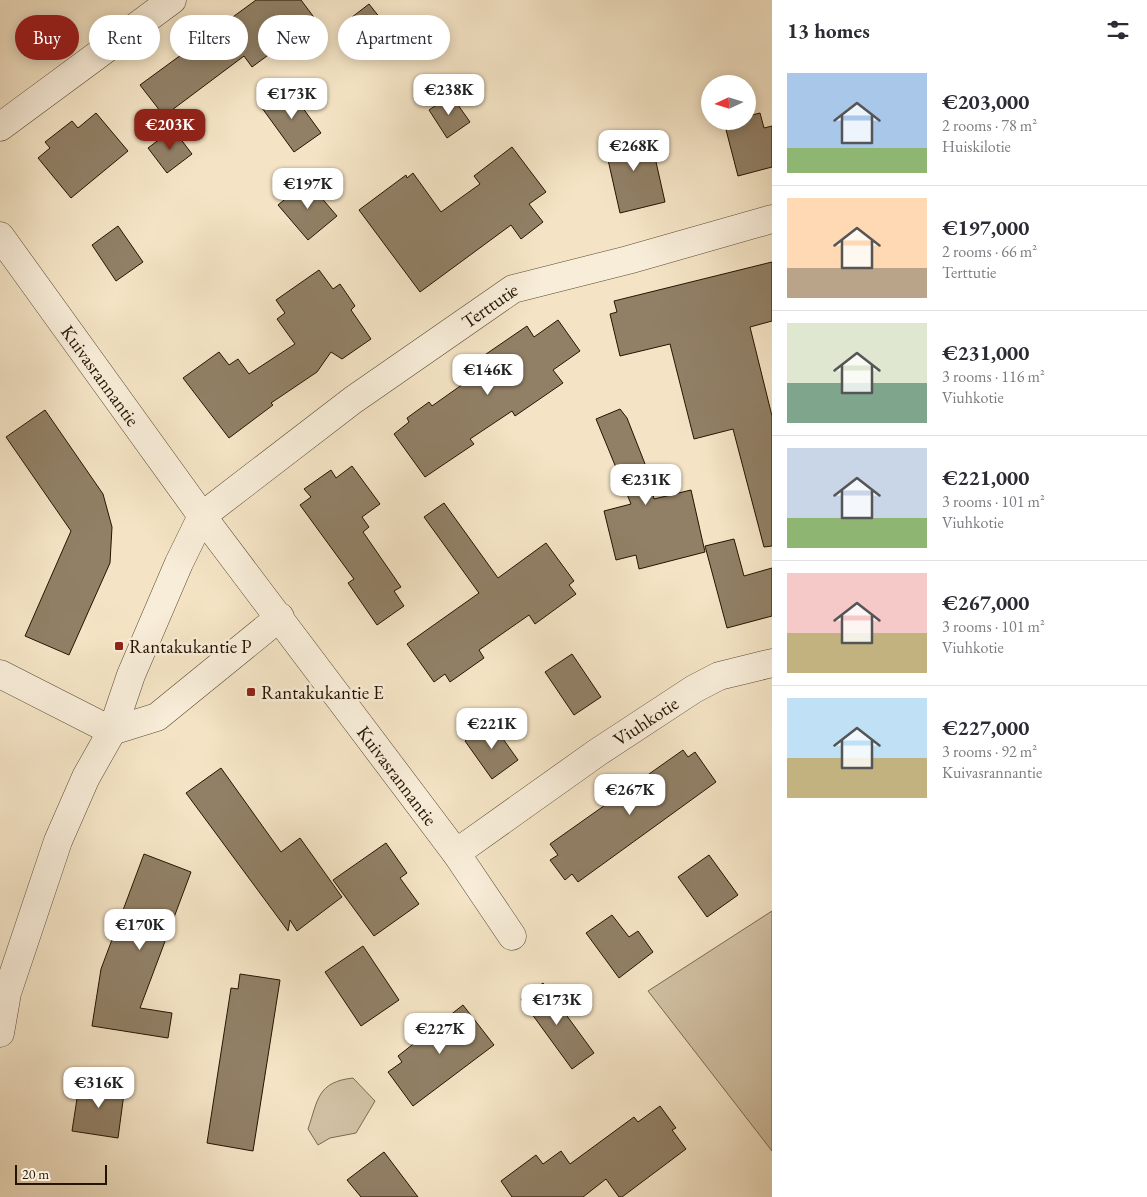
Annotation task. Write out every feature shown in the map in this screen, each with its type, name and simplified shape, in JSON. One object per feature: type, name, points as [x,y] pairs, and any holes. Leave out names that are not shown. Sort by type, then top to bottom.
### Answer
[{"type":"street","points":[[0,128],[172,0]]},
{"type":"street","name":"Terttutie","points":[[202,516],[353,400],[513,289],[628,260],[772,219]]},
{"type":"street","name":"Kuivasrannantie","points":[[0,236],[202,516],[456,853],[512,936]]},
{"type":"street","points":[[0,1033],[7,993],[58,841],[86,778],[112,731],[132,674],[179,563],[202,516]]},
{"type":"street","points":[[0,674],[112,731],[157,718],[280,617]]},
{"type":"street","name":"Viuhkotie","points":[[456,853],[598,752],[694,689],[719,676],[772,663]]},
{"type":"shaded area","points":[[772,911],[772,1151],[648,991]]},
{"type":"shaded area","points":[[353,1078],[375,1101],[356,1133],[330,1138],[318,1145],[308,1129],[317,1101],[326,1088],[332,1084]]},
{"type":"building","points":[[256,0],[301,0],[312,15],[258,15],[258,60],[262,60],[252,67],[247,60],[248,15],[236,15]]},
{"type":"building","points":[[369,4],[378,15],[355,15]]},
{"type":"building","points":[[174,60],[239,60],[164,116],[140,85]]},
{"type":"building","points":[[289,89],[321,133],[294,152],[262,108]]},
{"type":"building","points":[[451,95],[470,122],[447,138],[429,110]]},
{"type":"building","points":[[96,113],[128,151],[71,198],[38,158],[50,148],[45,142],[72,121],[78,128]]},
{"type":"building","points":[[760,113],[764,128],[772,126],[772,167],[738,176],[726,130],[756,130],[756,114]]},
{"type":"building","points":[[173,129],[192,154],[167,173],[148,148]]},
{"type":"building","points":[[646,132],[649,145],[652,144],[665,202],[620,213],[604,142]]},
{"type":"building","points":[[512,147],[546,192],[529,204],[543,222],[521,239],[511,225],[420,292],[359,210],[406,175],[407,178],[413,173],[441,212],[480,184],[474,176]]},
{"type":"building","points":[[307,181],[337,216],[308,240],[278,205]]},
{"type":"building","points":[[118,226],[143,262],[116,281],[92,245]]},
{"type":"building","points":[[772,262],[772,321],[750,327],[772,416],[772,546],[764,547],[733,429],[694,439],[670,344],[620,356],[610,314],[617,312],[614,301]]},
{"type":"building","points":[[319,270],[333,289],[340,284],[355,306],[351,310],[371,339],[342,359],[331,352],[317,372],[271,403],[273,405],[229,438],[183,378],[219,352],[229,365],[238,359],[249,374],[295,344],[277,319],[285,313],[276,300]]},
{"type":"building","points":[[558,320],[580,351],[553,370],[563,383],[515,416],[512,411],[470,439],[474,444],[425,477],[394,434],[409,422],[407,418],[429,402],[432,406],[480,372],[473,363],[527,326],[534,337]]},
{"type":"building","points":[[620,409],[627,418],[647,469],[654,499],[691,490],[705,552],[639,569],[636,555],[616,560],[604,511],[631,504],[596,419]]},
{"type":"building","points":[[45,410],[103,494],[112,527],[110,563],[69,655],[25,636],[71,531],[6,437]]},
{"type":"building","points":[[352,466],[380,504],[362,517],[369,527],[363,532],[401,587],[394,591],[404,606],[377,625],[348,583],[354,579],[300,505],[311,497],[304,489],[331,470],[336,478]]},
{"type":"building","points":[[444,503],[498,578],[546,543],[574,581],[569,585],[576,594],[535,624],[529,615],[506,631],[479,650],[484,658],[450,682],[445,674],[434,682],[407,644],[479,593],[424,517]]},
{"type":"building","points":[[734,539],[744,576],[772,568],[772,616],[727,628],[705,546]]},
{"type":"building","points":[[572,654],[601,697],[574,715],[545,672]]},
{"type":"building","points":[[491,722],[518,760],[492,779],[465,741]]},
{"type":"building","points":[[683,750],[688,757],[695,752],[716,782],[578,882],[572,874],[565,880],[550,860],[558,855],[550,844]]},
{"type":"building","points":[[221,768],[281,852],[300,838],[342,897],[297,931],[290,920],[288,931],[186,793]]},
{"type":"building","points":[[386,843],[407,873],[400,878],[419,904],[374,936],[333,880]]},
{"type":"building","points":[[144,854],[191,872],[140,1008],[172,1013],[168,1038],[92,1026],[101,969]]},
{"type":"building","points":[[709,855],[738,895],[707,917],[678,877]]},
{"type":"building","points":[[612,915],[629,937],[638,931],[653,952],[619,978],[586,933]]},
{"type":"building","points":[[363,946],[399,1000],[361,1026],[325,972]]},
{"type":"building","points":[[240,974],[280,980],[253,1151],[207,1143],[231,988],[238,989]]},
{"type":"building","points":[[543,983],[594,1053],[572,1069],[521,999]]},
{"type":"building","points":[[463,1005],[494,1045],[413,1106],[388,1072],[402,1062],[398,1056]]},
{"type":"building","points":[[80,1079],[125,1086],[118,1138],[72,1131]]},
{"type":"building","points":[[660,1106],[676,1128],[672,1130],[686,1149],[622,1197],[619,1197],[606,1179],[583,1197],[512,1197],[501,1181],[536,1155],[543,1164],[561,1151],[570,1164],[634,1117],[638,1122]]},
{"type":"building","points":[[384,1152],[418,1197],[361,1197],[347,1180]]},
{"type":"place","name":"Rantakukantie P","points":[[119,646]]},
{"type":"place","name":"Rantakukantie E","points":[[251,692]]}]
